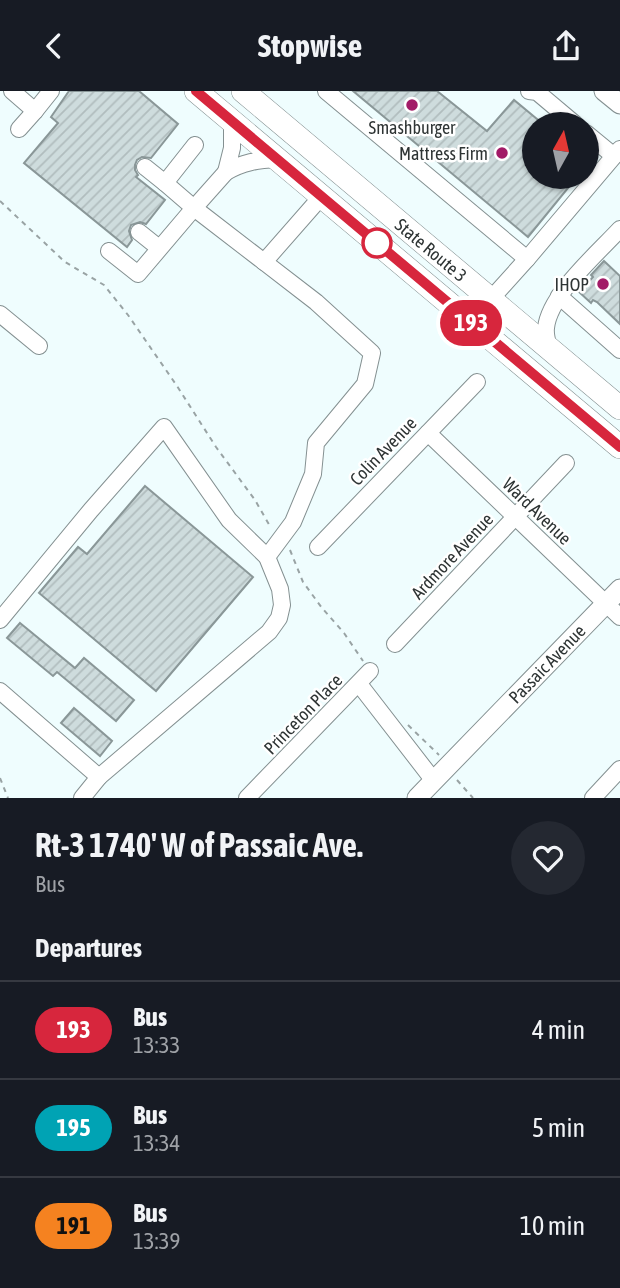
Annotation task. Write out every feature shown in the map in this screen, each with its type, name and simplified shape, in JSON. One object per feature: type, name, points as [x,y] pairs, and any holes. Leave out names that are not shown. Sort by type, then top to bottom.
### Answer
[{"type":"highway","name":"State Route 3","points":[[196,91],[620,447]]},
{"type":"highway","name":"State Route 3","points":[[243,91],[267,101],[490,300],[620,408]]},
{"type":"main road","points":[[604,91],[620,104]]},
{"type":"main road","name":"Passaic Avenue","points":[[417,798],[474,740],[613,610],[620,589]]},
{"type":"street","points":[[12,91],[35,111]]},
{"type":"street","points":[[19,129],[51,91]]},
{"type":"street","points":[[326,91],[527,259]]},
{"type":"street","points":[[533,92],[559,112]]},
{"type":"street","points":[[226,172],[232,148],[232,121]]},
{"type":"street","points":[[490,300],[617,153],[599,141]]},
{"type":"street","points":[[164,183],[195,145]]},
{"type":"street","points":[[109,251],[138,274],[226,172],[255,160],[277,159]]},
{"type":"street","points":[[145,167],[316,302],[372,353],[365,384],[316,443],[313,474],[293,522],[267,557]]},
{"type":"street","points":[[264,262],[321,197]]},
{"type":"street","points":[[549,350],[546,329],[559,296],[620,229]]},
{"type":"street","points":[[139,232],[159,248]]},
{"type":"street","points":[[559,296],[620,350]]},
{"type":"street","points":[[0,314],[39,346]]},
{"type":"street","points":[[519,325],[542,314],[550,314]]},
{"type":"street","name":"Colin Avenue","points":[[318,547],[477,382]]},
{"type":"street","points":[[0,620],[164,427],[229,520],[267,557],[282,605],[279,618],[269,632],[99,777],[82,798]]},
{"type":"street","name":"Ward Avenue","points":[[428,433],[613,610]]},
{"type":"street","name":"Ardmore Avenue","points":[[395,644],[566,463]]},
{"type":"street","name":"Princeton Place","points":[[247,798],[364,678],[434,781]]},
{"type":"street","points":[[0,691],[99,777]]},
{"type":"street","points":[[593,798],[620,769]]},
{"type":"path","points":[[0,201],[65,262],[104,285],[128,315],[216,447],[255,500],[278,542],[290,549],[303,582],[344,633],[364,678]]},
{"type":"path","points":[[402,720],[441,757]]},
{"type":"path","points":[[454,776],[473,798]]},
{"type":"path","points":[[0,778],[8,798]]},
{"type":"building","points":[[69,91],[139,91],[178,124],[151,158],[142,157],[137,160],[136,177],[165,200],[146,224],[140,222],[131,225],[129,231],[132,240],[127,247],[24,163],[58,123],[51,117]]},
{"type":"building","points":[[353,91],[437,91],[487,131],[514,100],[528,112],[522,112],[522,189],[567,189],[528,237]]},
{"type":"building","name":"IHOP","points":[[604,261],[620,276],[620,324],[597,302],[593,300],[591,303],[579,292]]},
{"type":"building","points":[[145,486],[253,577],[156,691],[39,593],[78,547],[87,554]]},
{"type":"building","points":[[20,623],[75,668],[84,658],[134,700],[116,721],[57,672],[53,676],[7,638]]},
{"type":"building","points":[[74,708],[112,741],[100,756],[61,723]]},
{"type":"bus line","name":"193","points":[[196,91],[620,447]]},
{"type":"place","name":"Smashburger","points":[[412,105]]},
{"type":"place","name":"Mattress Firm","points":[[502,153]]},
{"type":"place","name":"IHOP","points":[[603,284]]}]
